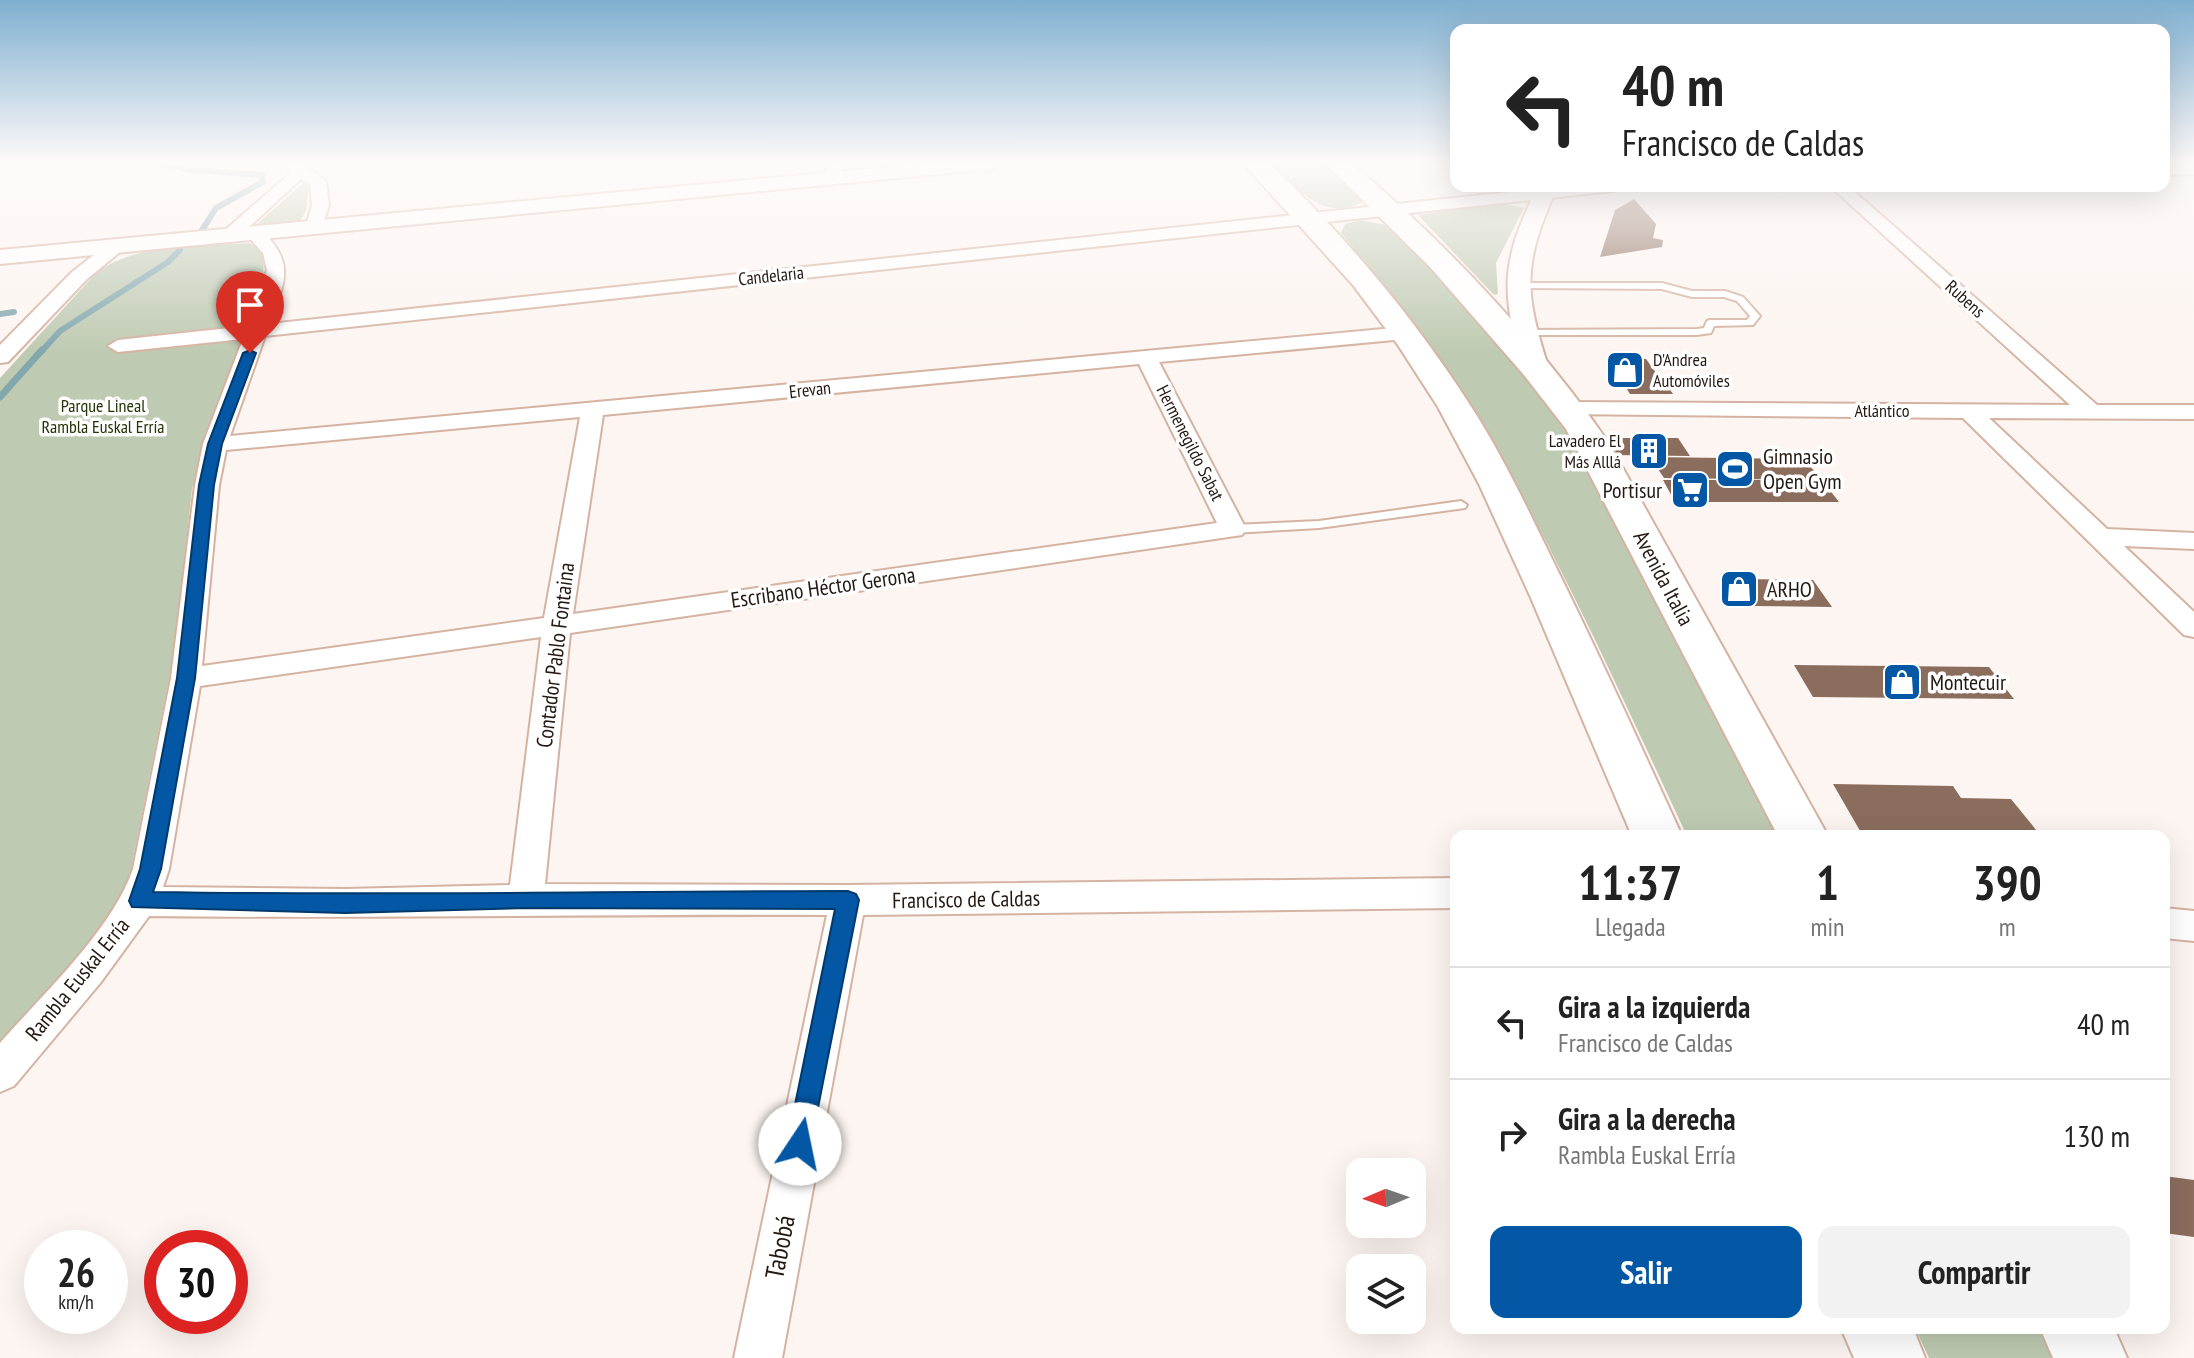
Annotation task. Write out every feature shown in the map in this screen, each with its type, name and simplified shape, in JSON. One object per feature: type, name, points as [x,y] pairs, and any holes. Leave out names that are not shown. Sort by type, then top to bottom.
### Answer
[{"type":"main road","points":[[1320,226],[1405,333],[1456,409],[1507,503],[1581,659],[1654,830]]},
{"type":"main road","name":"Avenida Italia","points":[[1407,226],[1454,275],[1570,409],[1800,830]]},
{"type":"main road","points":[[1879,1334],[1890,1358]]},
{"type":"main road","points":[[2078,1334],[2092,1358]]},
{"type":"street","points":[[242,235],[249,226]]},
{"type":"street","points":[[0,257],[338,226]]},
{"type":"street","name":"Candelaria","points":[[118,346],[1235,226]]},
{"type":"street","points":[[1529,226],[1522,242],[1516,286],[1524,332],[1536,369]]},
{"type":"street","name":"Rubens","points":[[1883,226],[2092,412]]},
{"type":"street","name":"Rambla Euskal Erría","points":[[0,1073],[88,970],[140,901],[151,869],[186,678],[207,485],[215,444],[276,278],[273,251],[242,235]]},
{"type":"street","points":[[0,357],[79,276],[115,247]]},
{"type":"street","name":"Erevan","points":[[215,444],[1405,333]]},
{"type":"street","name":"Hermenegildo Sabat","points":[[1146,357],[1233,529]]},
{"type":"street","name":"Atlántico","points":[[1570,409],[2194,412]]},
{"type":"street","name":"Contador Pablo Fontaina","points":[[526,899],[557,624],[592,411]]},
{"type":"street","points":[[1969,411],[2194,628]]},
{"type":"street","name":"Escribano Héctor Gerona","points":[[186,678],[1233,529]]},
{"type":"street","points":[[2102,537],[2194,541]]},
{"type":"street","name":"Francisco de Caldas","points":[[140,901],[345,904],[526,899],[848,900],[1450,893]]},
{"type":"street","name":"Tabobá","points":[[758,1358],[848,900]]},
{"type":"street","points":[[2170,924],[2194,926]]},
{"type":"lane","points":[[1516,286],[1662,286],[1692,294],[1733,295],[1748,305],[1755,316],[1750,323],[1710,323],[1708,331],[1697,332],[1524,332]]},
{"type":"lane","name":"Escribano Héctor Gerona","points":[[1233,529],[1258,530],[1461,505]]},
{"type":"green space","points":[[1344,226],[1393,226],[1455,291],[1554,410],[1573,440],[1776,830],[1684,830],[1578,605],[1520,492],[1429,343],[1341,233]]},
{"type":"green space","points":[[1429,226],[1515,226],[1496,263],[1498,294],[1494,295]]},
{"type":"green space","name":"Parque Lineal Rambla Euskal Erría","points":[[249,243],[259,248],[264,257],[262,292],[204,436],[192,489],[174,654],[129,879],[118,903],[89,947],[0,1047],[0,378],[95,274],[111,264],[148,251]]},
{"type":"green space","points":[[1918,1334],[2045,1334],[2058,1358],[1929,1358]]},
{"type":"building","points":[[1610,226],[1655,226],[1653,238],[1663,240],[1662,247],[1600,257]]},
{"type":"building","points":[[1608,359],[1646,359],[1659,377],[1680,377],[1684,382],[1665,383],[1673,394],[1630,394]]},
{"type":"building","name":"Lavadero El Más Alllá","points":[[1604,438],[1678,438],[1690,456],[1613,455]]},
{"type":"building","name":"Gimnasio Open Gym","points":[[1650,457],[1804,459],[1822,480],[1664,478]]},
{"type":"building","points":[[1663,480],[1822,480],[1839,502],[1675,502]]},
{"type":"building","points":[[1735,579],[1813,580],[1832,607],[1752,606]]},
{"type":"building","name":"Montecuir","points":[[1794,665],[1989,667],[2014,699],[1813,697]]},
{"type":"building","points":[[1833,784],[1953,786],[1961,798],[2011,799],[2036,830],[1860,830]]},
{"type":"building","points":[[2170,1177],[2194,1180],[2194,1237],[2170,1234]]},
{"type":"waterway","points":[[202,230],[204,226]]},
{"type":"waterway","points":[[41,352],[60,331],[168,262],[180,250]]},
{"type":"waterway","points":[[0,314],[14,312]]},
{"type":"waterway","points":[[0,397],[42,350]]},
{"type":"place","name":"D'Andrea Automóviles","points":[[1625,370]]},
{"type":"place","name":"Lavadero El Más Alllá","points":[[1649,451]]},
{"type":"place","name":"Gimnasio Open Gym","points":[[1735,469]]},
{"type":"place","name":"Portisur","points":[[1690,490]]},
{"type":"place","name":"ARHO","points":[[1739,589]]},
{"type":"place","name":"Montecuir","points":[[1902,682]]},
{"type":"route","points":[[250,353],[215,444],[207,485],[186,678],[151,869],[140,901],[345,904],[526,899],[848,900],[800,1144]]}]
